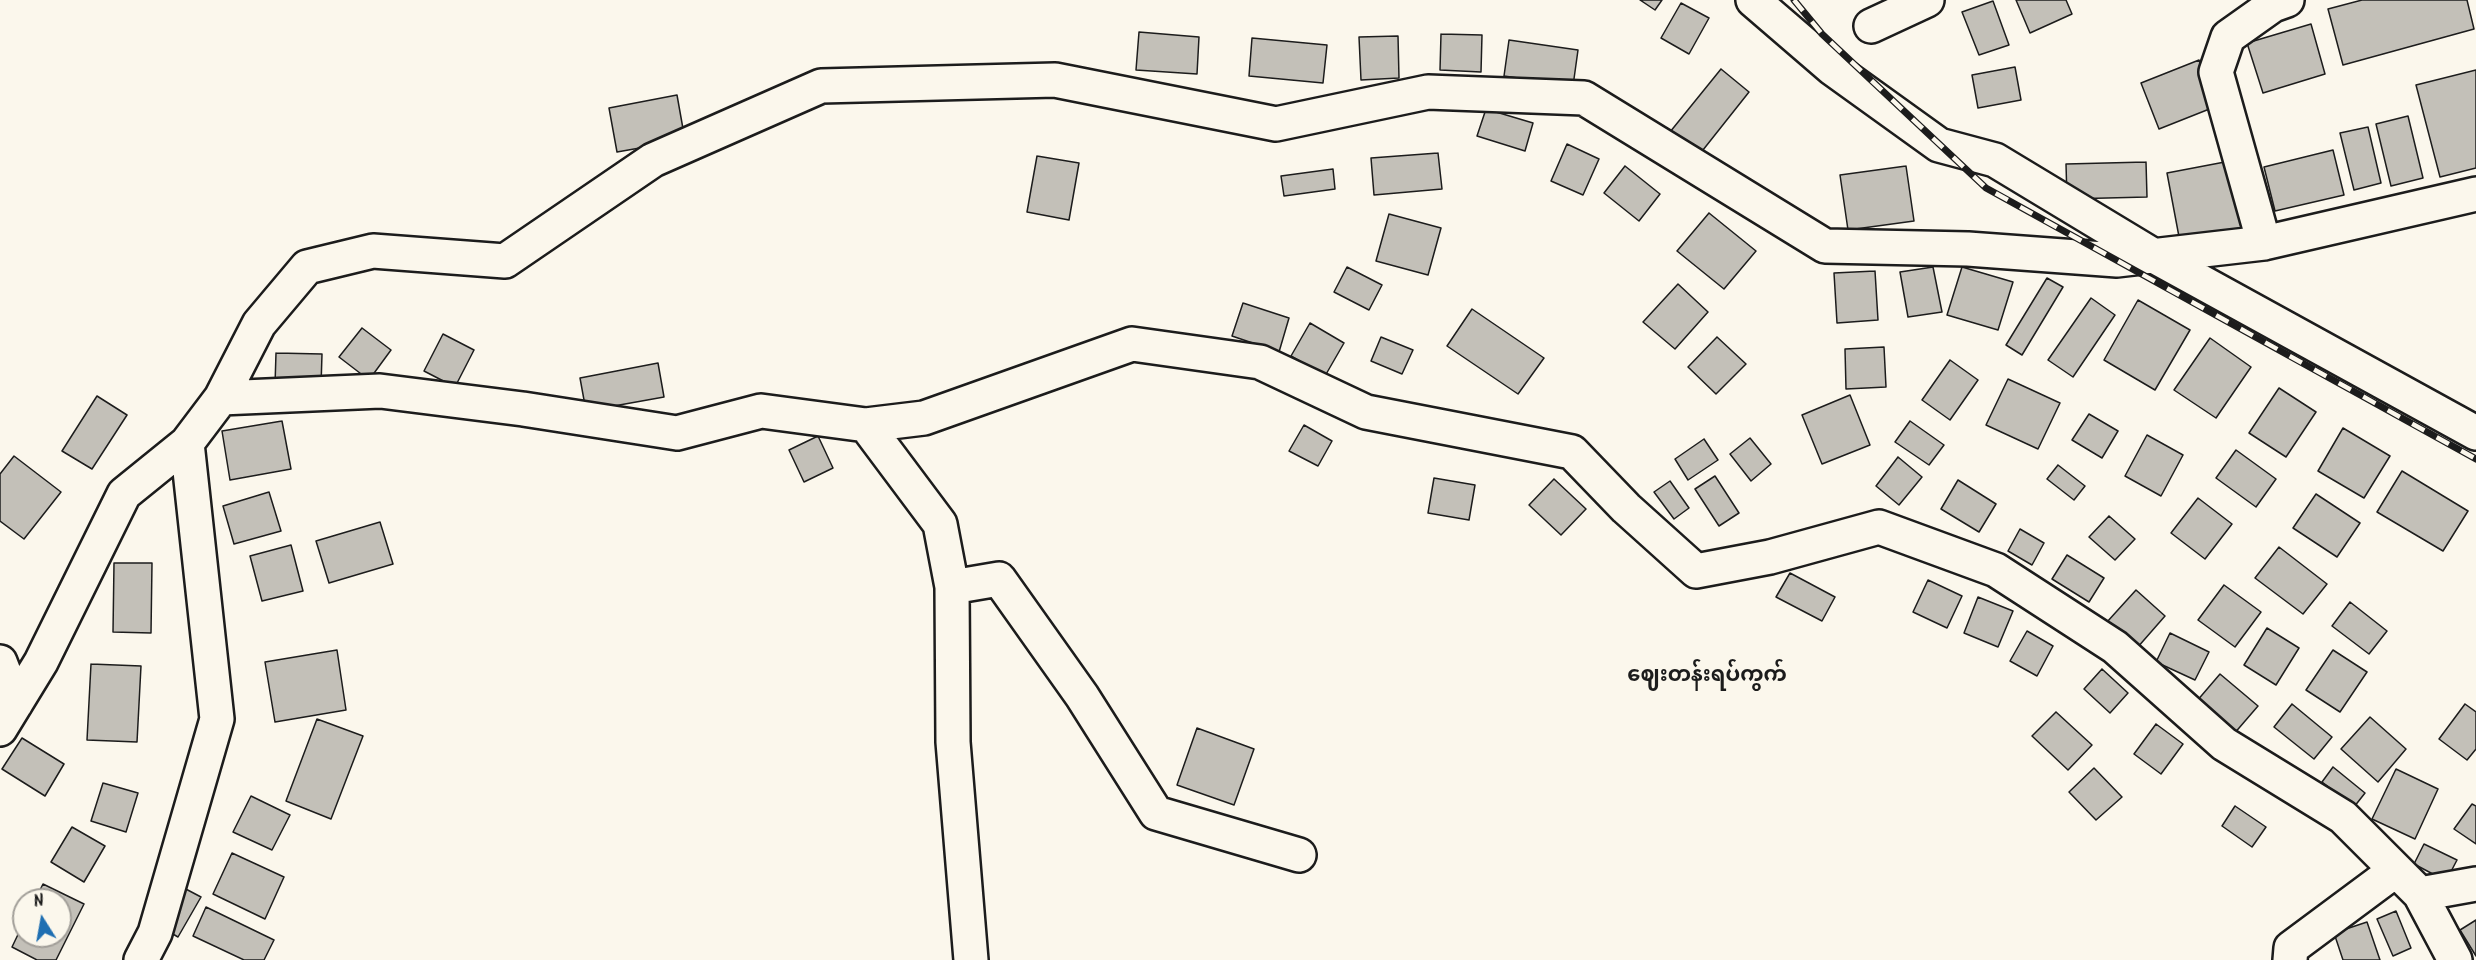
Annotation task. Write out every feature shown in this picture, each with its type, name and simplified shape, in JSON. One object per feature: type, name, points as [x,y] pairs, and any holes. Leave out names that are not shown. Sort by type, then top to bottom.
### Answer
[{"type":"street","points":[[1753,0],[1832,68],[1939,145],[1995,160],[2154,256],[2476,433]]},
{"type":"street","points":[[1870,26],[1927,0]]},
{"type":"street","points":[[2264,243],[2216,72],[2228,37],[2273,5],[2287,0]]},
{"type":"street","points":[[8,716],[41,662],[124,494],[187,443],[221,398],[259,324],[307,267],[374,251],[505,261],[653,160],[821,86],[1055,80],[1276,124],[1428,92],[1584,98],[1825,246],[1968,249],[2117,260],[2264,243],[2476,194]]},
{"type":"street","points":[[221,398],[380,391],[523,409],[676,433],[761,411],[866,425],[924,418],[1132,344],[1260,362],[1366,412],[1572,452],[1626,508],[1696,571],[1770,557],[1879,526],[1996,570],[2115,647],[2224,744],[2343,817],[2420,894],[2455,960]]},
{"type":"street","points":[[866,425],[940,525],[952,587],[953,742],[971,960]]},
{"type":"street","points":[[141,960],[155,933],[217,719],[187,443]]},
{"type":"street","points":[[952,587],[999,579],[1082,696],[1156,813],[1299,855]]},
{"type":"street","points":[[0,662],[8,716]]},
{"type":"street","points":[[2290,960],[2291,948],[2396,870]]},
{"type":"street","points":[[2420,894],[2476,884]]},
{"type":"building","points":[[1640,0],[1662,0],[1655,10]]},
{"type":"building","points":[[2016,0],[2066,0],[2072,14],[2030,33]]},
{"type":"building","points":[[2362,0],[2467,0],[2474,29],[2343,65],[2328,9]]},
{"type":"building","points":[[1993,1],[2009,45],[1979,55],[1962,12]]},
{"type":"building","points":[[1681,3],[1709,18],[1689,54],[1661,38]]},
{"type":"building","points":[[2311,24],[2325,74],[2263,93],[2247,43]]},
{"type":"building","points":[[1139,32],[1199,37],[1197,74],[1136,70]]},
{"type":"building","points":[[1441,34],[1482,35],[1481,72],[1440,70]]},
{"type":"building","points":[[1398,36],[1399,78],[1361,80],[1359,37]]},
{"type":"building","points":[[1252,38],[1327,45],[1323,83],[1249,76]]},
{"type":"building","points":[[1509,40],[1578,50],[1573,86],[1504,76]]},
{"type":"building","points":[[2199,60],[2217,106],[2159,129],[2141,83]]},
{"type":"building","points":[[2015,67],[2021,100],[1978,108],[1972,75]]},
{"type":"building","points":[[1721,69],[1749,92],[1699,155],[1670,132]]},
{"type":"building","points":[[2476,70],[2476,168],[2440,177],[2416,85]]},
{"type":"building","points":[[677,95],[685,140],[617,152],[609,108]]},
{"type":"building","points":[[1486,109],[1533,123],[1525,151],[1477,136]]},
{"type":"building","points":[[2408,116],[2423,178],[2391,186],[2376,124]]},
{"type":"building","points":[[2368,127],[2381,183],[2354,190],[2340,133]]},
{"type":"building","points":[[1567,144],[1599,159],[1583,195],[1551,181]]},
{"type":"building","points":[[2333,150],[2344,195],[2275,211],[2264,167]]},
{"type":"building","points":[[1438,153],[1442,189],[1374,195],[1371,158]]},
{"type":"building","points":[[1037,156],[1079,163],[1069,220],[1027,212]]},
{"type":"building","points":[[2230,161],[2244,230],[2180,242],[2167,173]]},
{"type":"building","points":[[2146,162],[2147,197],[2067,199],[2066,164]]},
{"type":"building","points":[[1625,166],[1660,194],[1639,221],[1604,193]]},
{"type":"building","points":[[1906,166],[1914,221],[1848,230],[1840,175]]},
{"type":"building","points":[[1333,169],[1335,189],[1284,196],[1281,176]]},
{"type":"building","points":[[1709,213],[1756,251],[1724,289],[1677,251]]},
{"type":"building","points":[[1389,214],[1441,228],[1428,275],[1376,261]]},
{"type":"building","points":[[1347,267],[1382,285],[1369,310],[1334,292]]},
{"type":"building","points":[[1933,267],[1942,312],[1908,317],[1900,272]]},
{"type":"building","points":[[1962,267],[2013,282],[1998,330],[1947,315]]},
{"type":"building","points":[[1875,271],[1878,320],[1837,323],[1834,273]]},
{"type":"building","points":[[2047,278],[2063,287],[2022,355],[2006,345]]},
{"type":"building","points":[[1678,284],[1708,312],[1675,349],[1643,322]]},
{"type":"building","points":[[2091,298],[2115,315],[2073,377],[2048,360]]},
{"type":"building","points":[[2138,300],[2190,330],[2155,390],[2104,360]]},
{"type":"building","points":[[1243,303],[1289,318],[1279,352],[1232,336]]},
{"type":"building","points":[[1472,309],[1544,358],[1518,394],[1447,346]]},
{"type":"building","points":[[1310,323],[1344,343],[1325,376],[1291,356]]},
{"type":"building","points":[[362,328],[391,350],[369,380],[339,357]]},
{"type":"building","points":[[443,334],[474,350],[455,387],[424,371]]},
{"type":"building","points":[[1381,337],[1413,350],[1402,374],[1371,361]]},
{"type":"building","points":[[1717,337],[1746,364],[1716,394],[1688,367]]},
{"type":"building","points":[[2210,338],[2251,367],[2216,418],[2174,390]]},
{"type":"building","points":[[1884,347],[1886,387],[1846,389],[1845,349]]},
{"type":"building","points":[[276,353],[322,354],[321,386],[275,385]]},
{"type":"building","points":[[1950,360],[1978,380],[1950,420],[1922,400]]},
{"type":"building","points":[[658,363],[664,397],[586,411],[580,378]]},
{"type":"building","points":[[2008,379],[2060,403],[2038,449],[1986,425]]},
{"type":"building","points":[[2279,388],[2316,412],[2286,457],[2249,433]]},
{"type":"building","points":[[1850,395],[1870,445],[1822,464],[1802,415]]},
{"type":"building","points":[[97,396],[127,415],[92,469],[62,451]]},
{"type":"building","points":[[2089,414],[2118,431],[2102,458],[2072,440]]},
{"type":"building","points":[[282,421],[291,469],[230,480],[222,431]]},
{"type":"building","points":[[1910,421],[1944,445],[1929,465],[1895,442]]},
{"type":"building","points":[[1304,425],[1332,441],[1318,466],[1289,451]]},
{"type":"building","points":[[2343,428],[2390,456],[2364,498],[2318,471]]},
{"type":"building","points":[[2147,435],[2183,455],[2161,496],[2125,476]]},
{"type":"building","points":[[818,436],[833,468],[804,482],[789,450]]},
{"type":"building","points":[[1750,438],[1771,464],[1751,481],[1730,454]]},
{"type":"building","points":[[1704,439],[1718,460],[1688,480],[1675,459]]},
{"type":"building","points":[[2236,450],[2276,479],[2256,507],[2216,478]]},
{"type":"building","points":[[14,456],[61,492],[24,539],[0,521],[0,474]]},
{"type":"building","points":[[1898,457],[1922,477],[1899,505],[1876,486]]},
{"type":"building","points":[[2058,465],[2085,486],[2074,500],[2047,479]]},
{"type":"building","points":[[2402,471],[2468,511],[2443,551],[2377,512]]},
{"type":"building","points":[[1715,476],[1739,513],[1719,526],[1695,489]]},
{"type":"building","points":[[1434,478],[1475,485],[1469,520],[1428,513]]},
{"type":"building","points":[[1554,479],[1586,509],[1561,535],[1529,505]]},
{"type":"building","points":[[1958,480],[1996,504],[1979,532],[1941,509]]},
{"type":"building","points":[[1670,481],[1689,508],[1674,519],[1654,492]]},
{"type":"building","points":[[269,492],[281,531],[234,544],[223,506]]},
{"type":"building","points":[[2316,494],[2360,523],[2337,557],[2293,528]]},
{"type":"building","points":[[2198,498],[2232,524],[2205,559],[2171,533]]},
{"type":"building","points":[[2109,516],[2135,539],[2115,560],[2089,537]]},
{"type":"building","points":[[380,522],[393,564],[329,583],[316,541]]},
{"type":"building","points":[[2020,529],[2044,543],[2032,565],[2008,551]]},
{"type":"building","points":[[291,545],[303,591],[262,601],[250,556]]},
{"type":"building","points":[[2279,547],[2327,584],[2303,614],[2255,578]]},
{"type":"building","points":[[2067,555],[2104,578],[2089,602],[2052,579]]},
{"type":"building","points":[[114,563],[152,563],[151,633],[113,632]]},
{"type":"building","points":[[1790,573],[1835,597],[1822,621],[1776,597]]},
{"type":"building","points":[[1928,580],[1962,596],[1947,628],[1913,612]]},
{"type":"building","points":[[2224,585],[2261,612],[2235,647],[2198,620]]},
{"type":"building","points":[[2136,590],[2165,616],[2137,648],[2107,622]]},
{"type":"building","points":[[1978,597],[2013,611],[1998,647],[1964,633]]},
{"type":"building","points":[[2350,602],[2387,631],[2369,654],[2332,626]]},
{"type":"building","points":[[2267,628],[2299,648],[2276,685],[2244,665]]},
{"type":"building","points":[[2027,631],[2053,646],[2037,676],[2010,661]]},
{"type":"building","points":[[2170,633],[2209,652],[2195,680],[2156,662]]},
{"type":"building","points":[[337,650],[346,710],[275,722],[265,662]]},
{"type":"building","points":[[2333,650],[2367,672],[2340,712],[2306,690]]},
{"type":"building","points":[[91,664],[141,666],[137,742],[87,740]]},
{"type":"building","points":[[2102,669],[2128,693],[2110,713],[2084,689]]},
{"type":"building","points":[[2220,674],[2258,706],[2233,735],[2196,702]]},
{"type":"building","points":[[2292,704],[2332,737],[2314,759],[2274,727]]},
{"type":"building","points":[[2465,704],[2476,712],[2476,749],[2467,760],[2439,739]]},
{"type":"building","points":[[2056,712],[2092,745],[2068,770],[2032,736]]},
{"type":"building","points":[[2370,717],[2406,749],[2378,782],[2341,749]]},
{"type":"building","points":[[317,719],[363,736],[331,819],[286,801]]},
{"type":"building","points":[[2156,724],[2183,744],[2161,774],[2134,754]]},
{"type":"building","points":[[1197,728],[1254,749],[1234,805],[1177,785]]},
{"type":"building","points":[[22,738],[64,764],[45,796],[2,769]]},
{"type":"building","points":[[2333,767],[2365,793],[2354,807],[2322,782]]},
{"type":"building","points":[[2094,768],[2122,797],[2096,820],[2069,792]]},
{"type":"building","points":[[2396,769],[2438,789],[2415,839],[2372,819]]},
{"type":"building","points":[[103,783],[138,793],[126,832],[91,821]]},
{"type":"building","points":[[251,796],[290,815],[272,850],[233,832]]},
{"type":"building","points":[[2472,804],[2476,806],[2476,844],[2454,829]]},
{"type":"building","points":[[2235,806],[2266,827],[2252,847],[2222,826]]},
{"type":"building","points":[[72,827],[105,846],[84,882],[51,862]]},
{"type":"building","points":[[2424,844],[2457,860],[2446,881],[2414,864]]},
{"type":"building","points":[[232,853],[284,877],[265,919],[213,894]]},
{"type":"building","points":[[182,887],[201,897],[178,937],[159,926]]},
{"type":"building","points":[[72,898],[84,904],[72,928]]},
{"type":"building","points":[[206,907],[274,940],[264,960],[244,960],[193,936]]},
{"type":"building","points":[[2396,911],[2411,948],[2393,956],[2377,919]]},
{"type":"building","points":[[2476,920],[2476,956],[2460,930]]},
{"type":"building","points":[[2367,922],[2380,960],[2343,960],[2334,933]]},
{"type":"building","points":[[14,948],[62,948],[56,960],[37,960]]},
{"type":"railway","points":[[1794,0],[1822,34],[1986,188],[2476,459]]},
{"type":"district","name":"ဈေးတန်းရပ်ကွက်","points":[[1707,677]]}]
